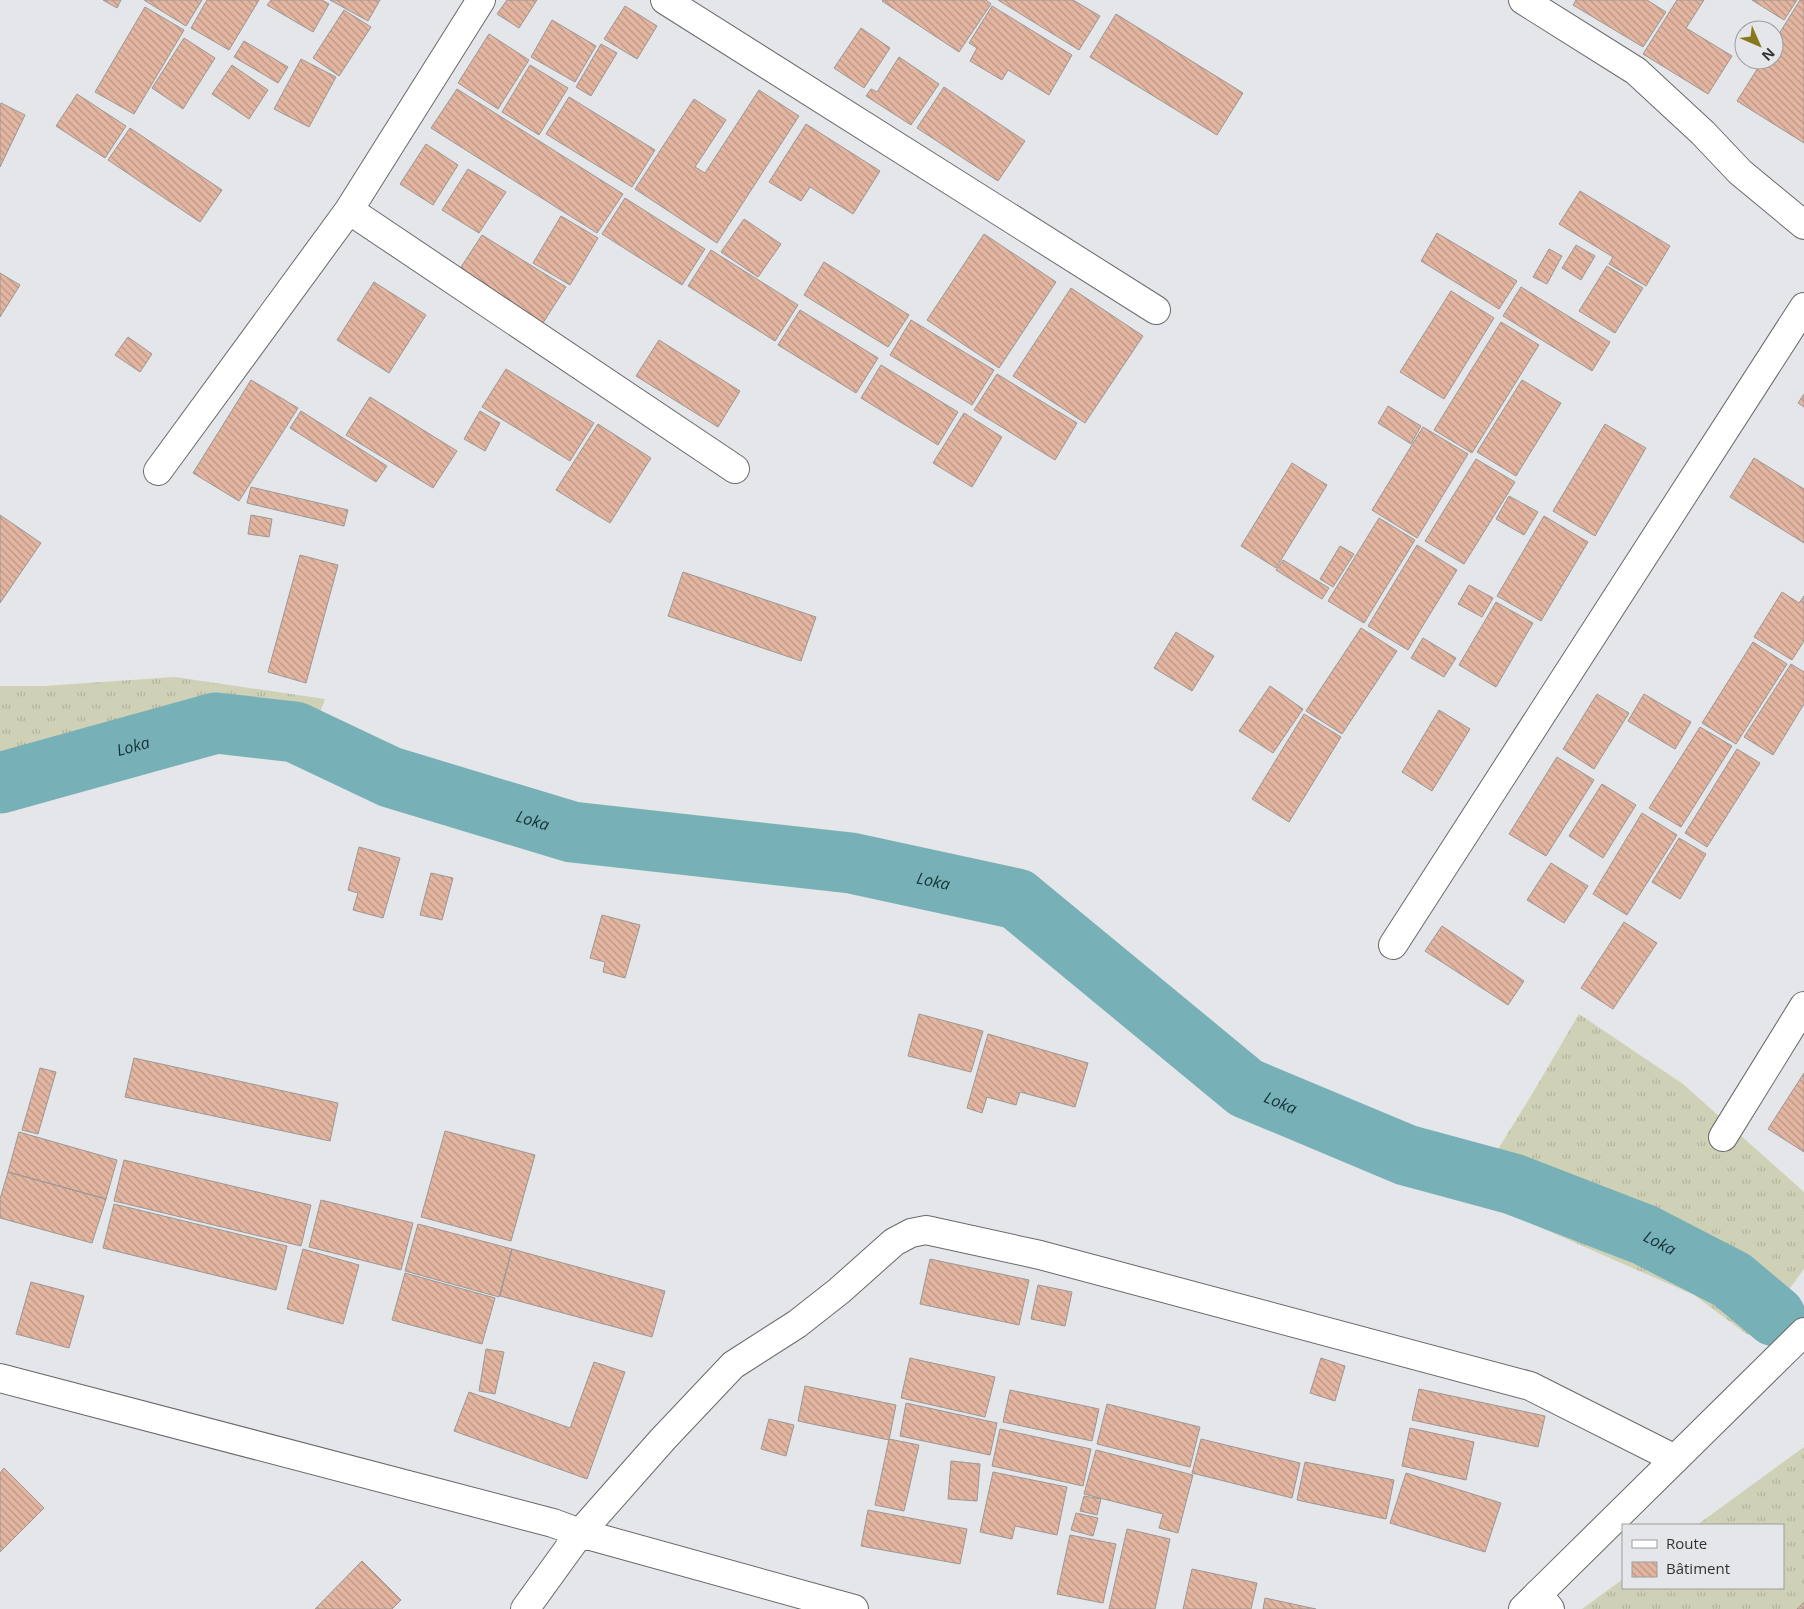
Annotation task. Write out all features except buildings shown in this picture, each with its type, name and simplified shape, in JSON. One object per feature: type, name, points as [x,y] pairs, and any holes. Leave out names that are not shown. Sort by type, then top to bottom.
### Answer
[{"type":"street","points":[[158,471],[349,210],[481,0]]},
{"type":"street","points":[[665,0],[1156,310]]},
{"type":"street","points":[[1523,0],[1636,72],[1703,133],[1740,172],[1804,224]]},
{"type":"street","points":[[349,210],[735,469]]},
{"type":"street","points":[[1393,945],[1804,307]]},
{"type":"street","points":[[1723,1137],[1804,1006]]},
{"type":"street","points":[[525,1609],[580,1534],[662,1439],[733,1365],[797,1324],[840,1291],[894,1242],[911,1233],[926,1230],[1040,1255],[1530,1386],[1676,1459]]},
{"type":"street","points":[[1537,1604],[1676,1459],[1804,1332]]},
{"type":"street","points":[[0,1378],[553,1523],[580,1534],[854,1609]]},
{"type":"green space","points":[[175,677],[325,699],[305,753],[247,743],[0,790],[0,686],[44,686]]},
{"type":"green space","points":[[1579,1014],[1683,1084],[1804,1192],[1804,1269],[1769,1317],[1748,1335],[1694,1295],[1469,1196]]},
{"type":"green space","points":[[1804,1447],[1804,1609],[1582,1609],[1622,1580],[1622,1589],[1784,1589],[1784,1524],[1698,1524]]},
{"type":"waterway","name":"Loka","points":[[0,783],[216,723],[295,732],[390,777],[572,832],[851,863],[1017,899],[1246,1088],[1406,1155],[1513,1184],[1645,1235],[1732,1280],[1775,1316]]}]
